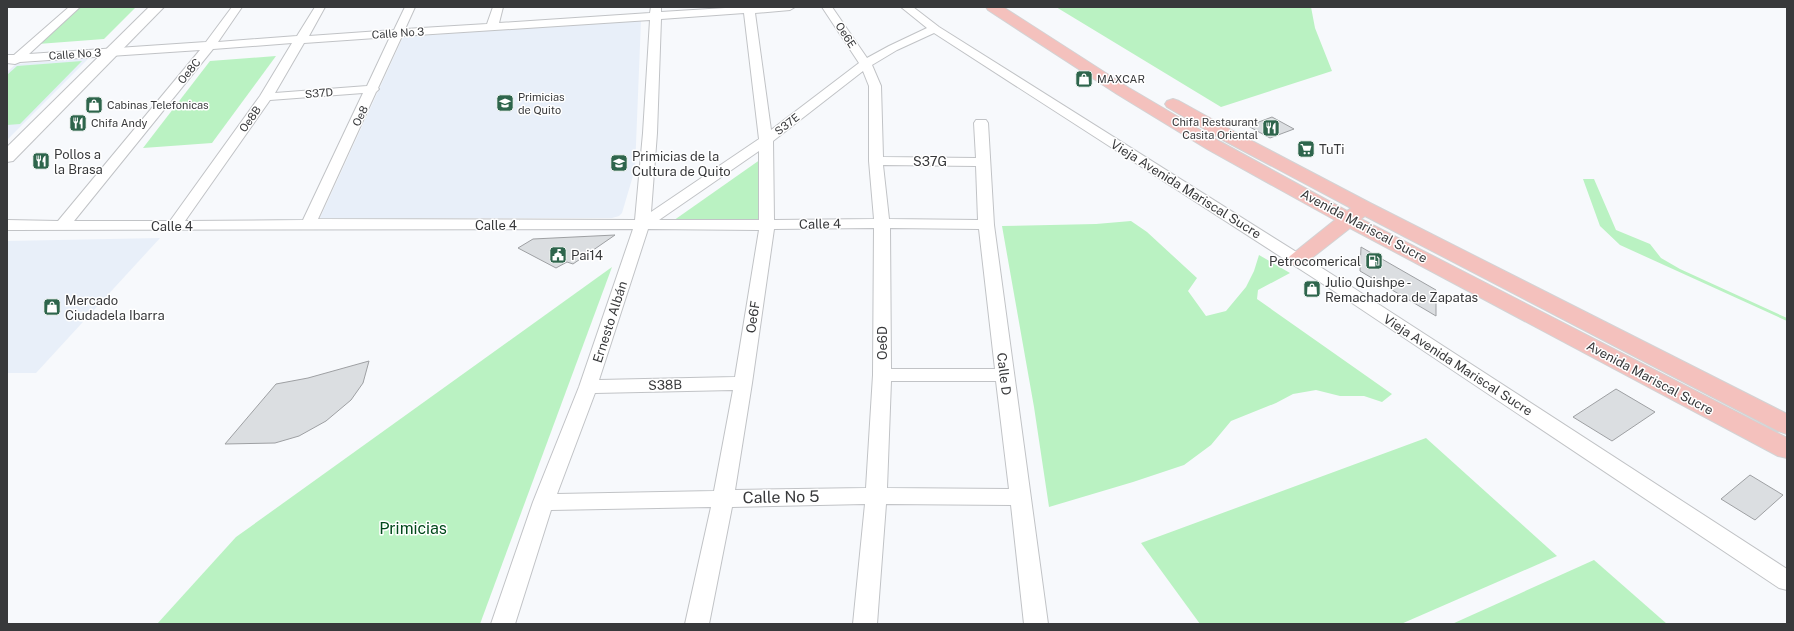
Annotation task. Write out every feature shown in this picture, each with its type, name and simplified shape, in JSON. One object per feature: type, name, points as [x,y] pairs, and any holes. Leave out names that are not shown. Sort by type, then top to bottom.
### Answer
[{"type":"main road","name":"Avenida Mariscal Sucre","points":[[993,7],[1123,91],[1213,145],[1588,323],[1787,425]]},
{"type":"main road","name":"Avenida Mariscal Sucre","points":[[1020,7],[1151,91],[1229,136],[1356,213],[1569,335],[1787,449]]},
{"type":"main road","points":[[1297,260],[1356,213]]},
{"type":"main road","points":[[1569,335],[1588,323]]},
{"type":"street","points":[[7,67],[12,59],[74,7]]},
{"type":"street","points":[[7,157],[157,7]]},
{"type":"street","name":"Oe8C","points":[[62,226],[210,45],[238,7]]},
{"type":"street","name":"Oe8B","points":[[174,226],[266,97],[320,7]]},
{"type":"street","name":"Oe8","points":[[308,224],[410,7]]},
{"type":"street","points":[[492,26],[498,7]]},
{"type":"street","name":"Calle No 3","points":[[12,59],[492,26],[656,11],[790,7]]},
{"type":"street","name":"Oe6E","points":[[827,7],[865,64]]},
{"type":"street","name":"Vieja Avenida Mariscal Sucre","points":[[906,7],[935,29],[1297,260],[1787,581]]},
{"type":"street","name":"Oe6F","points":[[698,624],[723,498],[743,383],[767,225],[766,140],[749,8]]},
{"type":"street","name":"Ernesto Albán","points":[[503,624],[543,502],[588,387],[642,225],[650,133],[656,11]]},
{"type":"street","name":"S37E","points":[[642,225],[766,140],[865,64],[893,48],[935,29]]},
{"type":"street","name":"Oe6D","points":[[865,64],[875,86],[876,161],[882,223],[882,375],[876,496],[865,624]]},
{"type":"street","name":"S37D","points":[[266,97],[373,88]]},
{"type":"street","name":"Calle D","points":[[981,123],[986,225],[1036,624]]},
{"type":"street","name":"S37G","points":[[876,161],[983,162]]},
{"type":"street","name":"Calle 4","points":[[7,226],[308,224],[767,225],[882,223],[986,225]]},
{"type":"street","points":[[882,375],[1004,375]]},
{"type":"street","name":"S38B","points":[[588,387],[743,383]]},
{"type":"street","name":"Calle No 5","points":[[543,502],[876,496],[1019,496]]},
{"type":"shaded area","name":"Primicias de Quito","points":[[641,20],[635,169],[622,213],[619,216],[612,218],[320,218],[403,37]]},
{"type":"shaded area","points":[[89,58],[7,140],[7,72],[16,64]]},
{"type":"shaded area","name":"Mercado Ciudadela Ibarra","points":[[160,238],[36,373],[7,373],[7,241]]},
{"type":"green space","points":[[79,7],[136,7],[104,39],[38,44]]},
{"type":"green space","points":[[1056,7],[1311,7],[1315,28],[1332,71],[1221,107]]},
{"type":"green space","points":[[276,56],[212,143],[143,148],[210,61]]},
{"type":"green space","points":[[82,61],[20,124],[7,125],[7,75],[17,66]]},
{"type":"green space","points":[[764,157],[760,221],[670,223]]},
{"type":"green space","points":[[1583,179],[1594,179],[1616,230],[1650,244],[1661,258],[1680,269],[1787,318],[1787,321],[1620,245],[1600,226]]},
{"type":"green space","points":[[1131,221],[1147,232],[1197,278],[1188,291],[1206,316],[1226,311],[1246,287],[1254,271],[1259,255],[1290,273],[1258,290],[1257,299],[1392,394],[1382,402],[1364,396],[1340,396],[1316,390],[1293,394],[1276,403],[1231,421],[1211,445],[1184,465],[1049,507],[1034,407],[1002,226],[1096,224]]},
{"type":"green space","name":"Primicias","points":[[612,267],[480,624],[157,624],[236,537]]},
{"type":"green space","points":[[1426,438],[1557,556],[1401,624],[1200,624],[1141,543]]},
{"type":"green space","points":[[1594,560],[1667,624],[1452,624]]},
{"type":"building","name":"Chifa Restaurant Casita Oriental","points":[[1272,117],[1294,129],[1270,138],[1248,126]]},
{"type":"building","name":"Pai14","points":[[615,235],[573,264],[567,262],[556,268],[518,248],[533,239]]},
{"type":"building","points":[[1361,247],[1436,290],[1436,316],[1360,271]]},
{"type":"building","points":[[369,361],[363,383],[351,400],[326,421],[299,436],[275,443],[225,444],[276,384],[308,378]]},
{"type":"building","points":[[1616,389],[1655,412],[1612,441],[1573,417]]},
{"type":"building","points":[[1750,475],[1783,495],[1755,520],[1721,499]]},
{"type":"place","name":"MAXCAR","points":[[1084,79]]},
{"type":"place","name":"Primicias de Quito","points":[[505,103]]},
{"type":"place","name":"Cabinas Telefonicas","points":[[94,105]]},
{"type":"place","name":"Chifa Andy","points":[[78,123]]},
{"type":"place","name":"Chifa Restaurant Casita Oriental","points":[[1271,128]]},
{"type":"place","name":"TuTi","points":[[1306,149]]},
{"type":"place","name":"Pollos a la Brasa","points":[[41,161]]},
{"type":"place","name":"Primicias de la Cultura de Quito","points":[[619,163]]},
{"type":"place","name":"Pai14","points":[[558,255]]},
{"type":"place","name":"Petrocomerical","points":[[1374,261]]},
{"type":"place","name":"Julio Quishpe - Remachadora de Zapatas","points":[[1312,289]]},
{"type":"place","name":"Mercado Ciudadela Ibarra","points":[[52,307]]}]
